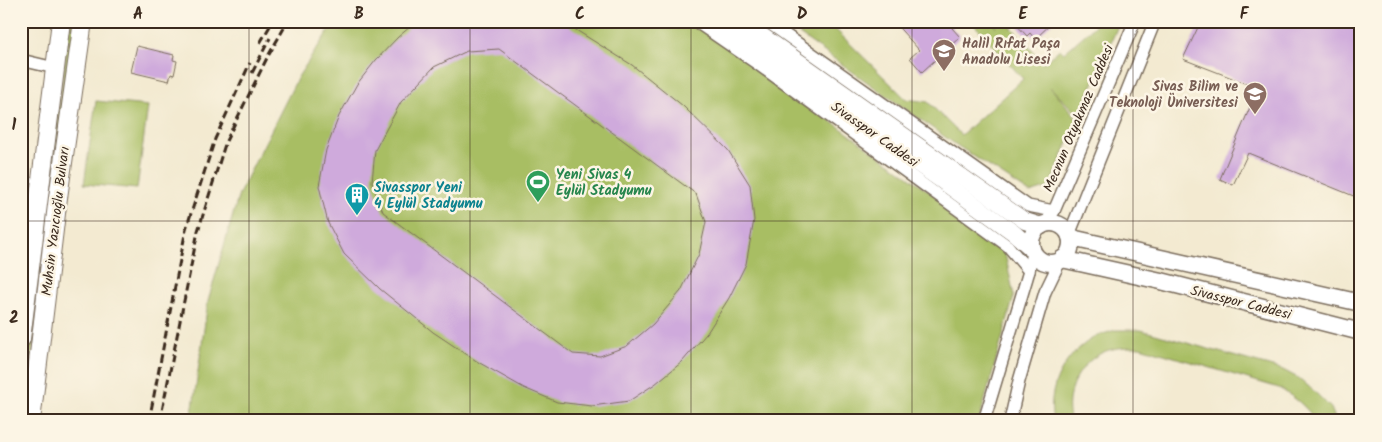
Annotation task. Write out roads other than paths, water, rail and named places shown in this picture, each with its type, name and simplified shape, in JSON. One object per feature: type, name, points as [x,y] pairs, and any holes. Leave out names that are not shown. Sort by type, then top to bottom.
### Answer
[{"type":"main road","name":"Muhsin Yazıcıoğlu Bulvarı","points":[[21,339],[62,21]]},
{"type":"main road","name":"Muhsin Yazıcıoğlu Bulvarı","points":[[31,421],[57,205],[83,21]]},
{"type":"street","points":[[696,21],[1008,246],[1029,271]]},
{"type":"street","name":"Sivasspor Caddesi","points":[[715,21],[942,180],[1014,233],[1032,250]]},
{"type":"street","name":"Sivasspor Caddesi","points":[[741,21],[1025,221],[1043,225]]},
{"type":"street","points":[[766,21],[1028,206],[1054,211]]},
{"type":"street","name":"Mecnun Otyakmaz Caddesi","points":[[1043,225],[1054,211],[1135,21]]},
{"type":"street","points":[[1069,236],[1156,21]]},
{"type":"street","points":[[21,60],[55,68]]},
{"type":"street","points":[[984,421],[1029,271],[1033,236],[1036,230],[1043,225],[1054,223],[1066,230],[1071,242],[1070,248],[1061,260],[1045,292],[1019,381],[1010,421]]},
{"type":"street","name":"Sivasspor Caddesi","points":[[1069,236],[1361,303]]},
{"type":"street","points":[[1032,250],[1043,261],[1050,263],[1061,260]]},
{"type":"street","name":"Sivasspor Caddesi","points":[[1061,260],[1161,281],[1361,332]]},
{"type":"railway","points":[[260,43],[273,21]]},
{"type":"railway","points":[[160,421],[198,231],[226,141],[267,58],[288,21]]},
{"type":"railway","points":[[252,73],[270,38]]},
{"type":"railway","points":[[149,421],[186,229],[215,139],[250,63]]},
{"type":"place","name":"Halil Rıfat Paşa Anadolu Lisesi","points":[[944,72]]},
{"type":"place","name":"Sivas Bilim ve Teknoloji Üniversitesi","points":[[1255,115]]},
{"type":"place","name":"Yeni Sivas 4 Eylül Stadyumu","points":[[538,203]]},
{"type":"place","name":"Sivasspor Yeni 4 Eylül Stadyumu","points":[[357,216]]}]
